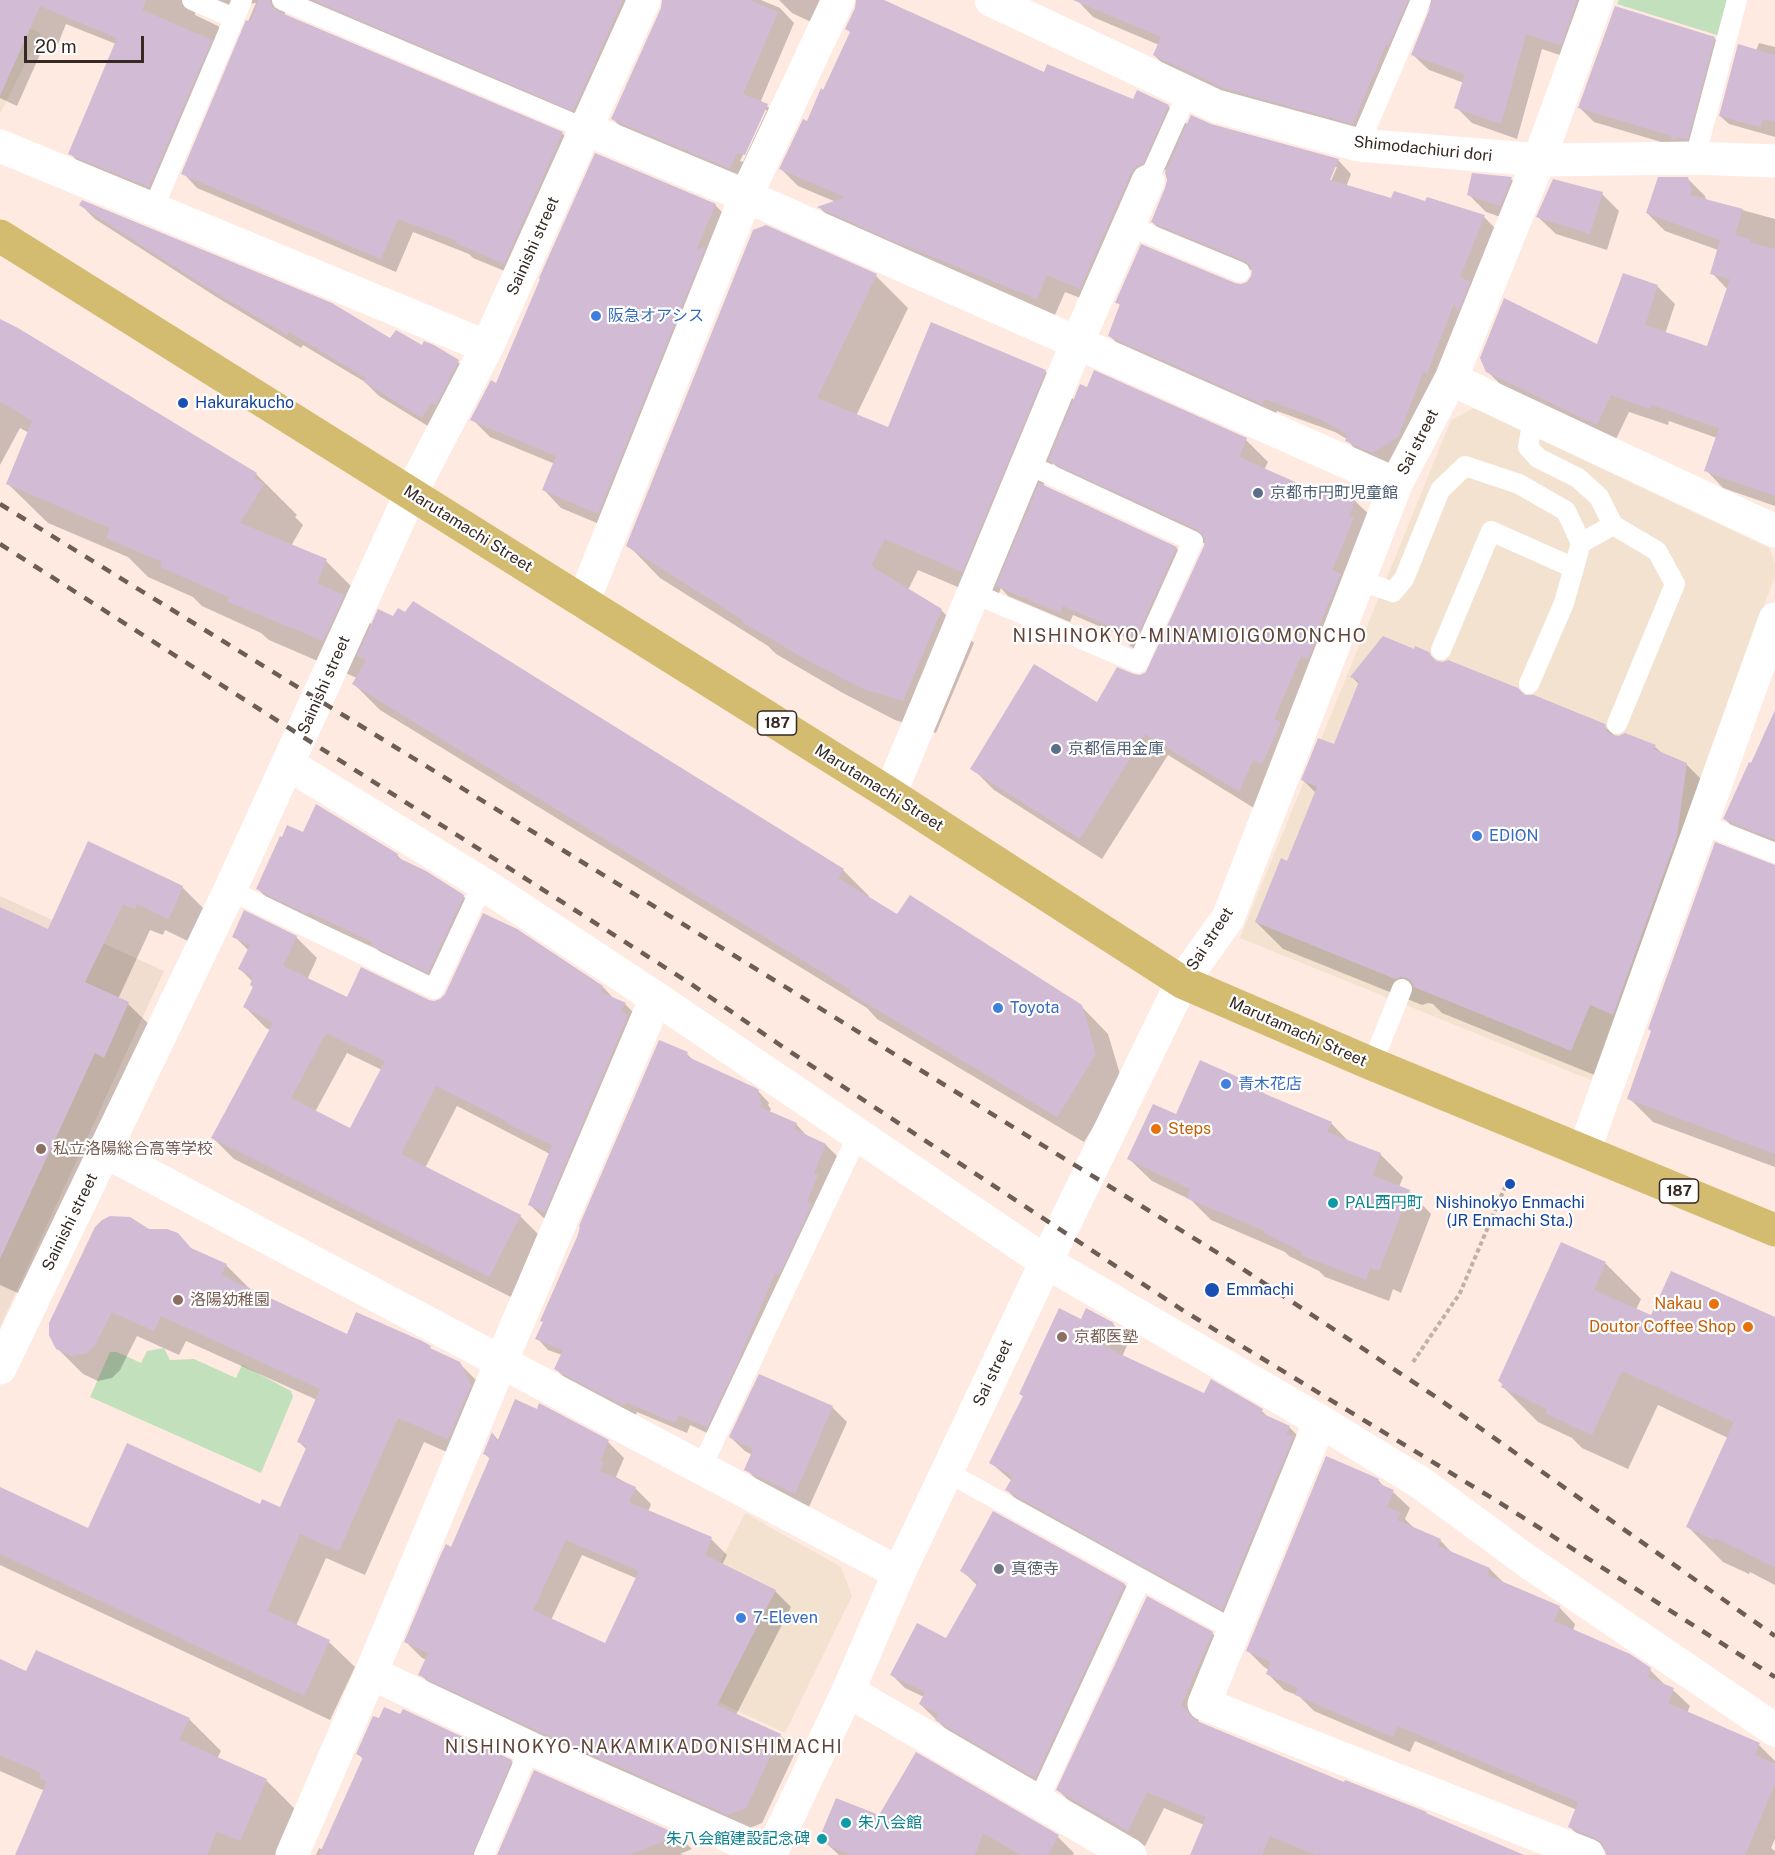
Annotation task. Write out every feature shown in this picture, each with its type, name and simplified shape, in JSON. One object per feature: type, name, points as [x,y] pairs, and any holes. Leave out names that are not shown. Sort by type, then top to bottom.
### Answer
[{"type":"main road","name":"Marutamachi Street","points":[[0,236],[890,794],[1182,982],[1372,1064],[1775,1230]]},
{"type":"street","name":"Sainishi street","points":[[0,1368],[230,890],[411,493],[487,347],[644,0]]},
{"type":"street","points":[[583,602],[746,196],[838,0]]},
{"type":"street","name":"Shimodachiuri dori","points":[[990,0],[1040,10],[1188,93],[1216,106],[1359,145],[1539,160],[1695,158],[1775,161]]},
{"type":"street","name":"Sai street","points":[[771,1855],[849,1691],[899,1573],[1182,982],[1228,918],[1396,484],[1451,379],[1539,160],[1597,0]]},
{"type":"street","points":[[586,129],[746,196],[1396,484]]},
{"type":"street","points":[[0,146],[487,347]]},
{"type":"street","points":[[890,794],[1077,343],[1148,182]]},
{"type":"street","points":[[1451,379],[1775,531]]},
{"type":"street","points":[[1584,1151],[1775,619]]},
{"type":"street","points":[[288,764],[483,884],[1046,1262],[1320,1421],[1420,1483],[1527,1561],[1775,1730]]},
{"type":"street","points":[[292,1855],[656,998]]},
{"type":"street","points":[[104,1151],[899,1573]]},
{"type":"street","points":[[1320,1421],[1204,1704],[1588,1855]]},
{"type":"street","points":[[371,1673],[530,1748],[771,1855]]},
{"type":"street","points":[[849,1691],[1130,1855]]},
{"type":"lane","points":[[192,0],[234,18]]},
{"type":"lane","points":[[153,209],[242,0]]},
{"type":"lane","points":[[282,0],[586,129]]},
{"type":"lane","points":[[1359,145],[1421,0]]},
{"type":"lane","points":[[1695,158],[1737,0]]},
{"type":"lane","points":[[1148,182],[1188,93]]},
{"type":"lane","points":[[1129,226],[1240,272]]},
{"type":"lane","points":[[1533,418],[1528,447],[1538,458],[1578,478],[1599,497],[1613,525],[1657,551],[1675,584],[1617,724]]},
{"type":"lane","points":[[973,593],[1138,663],[1193,541],[1027,464]]},
{"type":"lane","points":[[1359,580],[1393,592],[1404,579],[1440,490],[1465,466],[1519,484],[1566,511],[1581,543],[1564,603],[1529,684]]},
{"type":"lane","points":[[1581,543],[1613,525]]},
{"type":"lane","points":[[1441,650],[1491,531],[1574,568]]},
{"type":"lane","points":[[1702,824],[1775,853]]},
{"type":"lane","points":[[230,890],[434,989],[483,884]]},
{"type":"lane","points":[[1372,1064],[1402,989]]},
{"type":"lane","points":[[700,1468],[858,1135]]},
{"type":"lane","points":[[947,1472],[1234,1630]]},
{"type":"lane","points":[[1038,1801],[1141,1579]]},
{"type":"lane","points":[[484,1855],[530,1748]]},
{"type":"path","points":[[1413,1362],[1460,1293],[1508,1180]]},
{"type":"shaded area","points":[[0,15],[41,33],[0,114]]},
{"type":"shaded area","name":"EDION","points":[[1474,408],[1769,548],[1775,562],[1775,576],[1591,1080],[1240,938],[1451,420]]},
{"type":"shaded area","name":"私立洛陽総合高等学校","points":[[0,896],[164,971],[0,1327]]},
{"type":"shaded area","points":[[745,1513],[841,1567],[852,1596],[785,1733],[663,1676]]},
{"type":"green space","points":[[1619,0],[1729,0],[1720,36],[1617,4]]},
{"type":"green space","points":[[164,1348],[170,1360],[194,1359],[236,1378],[242,1365],[291,1391],[293,1397],[261,1473],[90,1397],[110,1352],[117,1352],[141,1363],[147,1351]]},
{"type":"building","points":[[0,0],[146,0],[142,10],[212,40],[149,187],[68,154],[117,38],[40,6],[0,96]]},
{"type":"building","points":[[259,0],[270,0],[272,7],[277,11],[563,132],[504,264],[456,243],[457,241],[398,219],[381,259],[181,174],[246,20],[250,22]]},
{"type":"building","points":[[313,0],[623,0],[573,111]]},
{"type":"building","points":[[662,0],[750,0],[778,12],[743,94],[768,104],[745,155],[737,153],[730,169],[611,119],[661,8]]},
{"type":"building","points":[[856,0],[884,0],[1044,72],[1047,64],[1133,99],[1137,90],[1169,105],[1143,164],[1136,166],[1131,173],[1080,289],[1047,275],[1037,299],[893,241],[817,207],[845,197],[779,169],[803,119],[807,121],[850,32],[845,29],[855,8]]},
{"type":"building","points":[[1073,0],[1408,0],[1388,46],[1386,45],[1353,124],[1223,88],[1153,55],[1161,37]]},
{"type":"building","points":[[1433,0],[1577,0],[1561,46],[1526,34],[1501,124],[1454,108],[1465,74],[1411,55]]},
{"type":"building","points":[[1615,6],[1715,37],[1688,139],[1676,137],[1671,140],[1672,136],[1578,108]]},
{"type":"building","points":[[1738,44],[1775,55],[1775,122],[1763,119],[1761,127],[1719,116]]},
{"type":"building","points":[[1191,115],[1211,124],[1339,159],[1330,180],[1391,198],[1394,191],[1425,201],[1427,197],[1485,215],[1460,277],[1470,282],[1458,312],[1454,303],[1427,374],[1423,372],[1398,437],[1373,453],[1345,441],[1348,435],[1320,419],[1264,399],[1262,404],[1108,336],[1120,304],[1115,303],[1141,244],[1235,283],[1247,282],[1251,276],[1250,265],[1245,261],[1151,222],[1165,188],[1167,180],[1165,173]]},
{"type":"building","name":"阪急オアシス","points":[[595,153],[716,204],[696,250],[706,246],[598,514],[542,490],[556,456],[470,420],[491,380],[496,383],[539,278]]},
{"type":"building","points":[[1472,173],[1512,177],[1500,206],[1467,195]]},
{"type":"building","points":[[1658,177],[1688,177],[1692,191],[1690,195],[1743,209],[1735,235],[1751,240],[1750,243],[1775,249],[1775,496],[1704,471],[1719,428],[1652,405],[1650,409],[1611,395],[1597,425],[1486,372],[1480,358],[1504,298],[1597,344],[1623,273],[1658,285],[1645,325],[1707,346],[1730,279],[1710,274],[1720,240],[1646,213]]},
{"type":"building","points":[[1553,179],[1603,192],[1590,234],[1536,217]]},
{"type":"building","points":[[82,200],[332,303],[390,338],[396,330],[422,345],[424,341],[434,345],[459,360],[436,405],[431,403],[422,418],[364,382],[366,378],[289,332],[287,335],[203,285],[79,205]]},
{"type":"building","points":[[766,225],[877,274],[817,398],[888,427],[931,322],[1046,370],[962,572],[885,539],[871,566],[942,609],[903,701],[861,688],[807,660],[742,622],[743,620],[626,546],[753,230]]},
{"type":"building","points":[[0,319],[257,473],[254,478],[264,484],[240,523],[327,559],[317,583],[344,595],[323,641],[227,601],[229,597],[160,567],[162,562],[106,538],[110,528],[6,484],[32,421],[0,401]]},
{"type":"building","points":[[1094,370],[1247,438],[1239,457],[1322,494],[1326,486],[1356,499],[1349,516],[1354,518],[1332,570],[1341,574],[1318,628],[1320,629],[1308,659],[1301,656],[1274,719],[1281,722],[1262,764],[1253,760],[1239,792],[1145,734],[1080,839],[970,769],[1034,664],[1097,702],[1117,667],[1134,674],[1140,675],[1146,672],[1205,540],[1198,530],[1048,461],[1080,384],[1087,387]]},
{"type":"building","points":[[1039,483],[1177,547],[1132,647],[1129,646],[1135,637],[1063,606],[1060,613],[996,586]]},
{"type":"building","points":[[413,601],[844,869],[838,878],[897,914],[910,895],[1082,1005],[1096,1054],[1057,1117],[849,993],[851,990],[352,684],[366,660],[357,656],[378,609],[393,616],[398,608],[405,612]]},
{"type":"building","name":"EDION","points":[[1383,636],[1414,649],[1415,646],[1429,652],[1437,661],[1448,660],[1518,688],[1525,695],[1534,695],[1605,724],[1607,731],[1613,735],[1619,736],[1625,733],[1656,745],[1654,749],[1687,763],[1677,836],[1613,1015],[1590,1005],[1571,1051],[1414,987],[1407,978],[1395,979],[1255,922],[1281,858],[1287,861],[1317,787],[1301,780],[1318,738],[1334,744],[1359,681],[1350,677]]},
{"type":"building","points":[[1775,710],[1775,840],[1723,819]]},
{"type":"building","points":[[316,804],[398,854],[397,857],[426,871],[464,895],[428,973],[371,945],[372,942],[256,889],[287,825],[303,832]]},
{"type":"building","name":"私立洛陽総合高等学校","points":[[88,841],[183,886],[169,919],[137,904],[135,909],[123,904],[85,982],[129,1002],[104,1058],[95,1053],[0,1259],[0,907],[48,929]]},
{"type":"building","points":[[1715,842],[1775,865],[1775,1154],[1627,1099],[1651,1031],[1648,1029]]},
{"type":"building","points":[[244,910],[297,936],[283,966],[347,997],[361,967],[434,1001],[445,994],[483,913],[517,929],[603,986],[601,992],[626,1003],[621,1011],[628,1015],[545,1212],[528,1205],[552,1145],[436,1086],[401,1154],[521,1215],[489,1277],[211,1138],[273,1023],[243,1007],[253,987],[250,985],[253,977],[238,969],[250,945],[232,937]],"holes":[[[326,1033],[385,1061],[350,1128],[291,1098]]]},
{"type":"building","points":[[659,1040],[688,1052],[686,1056],[756,1088],[759,1090],[757,1095],[761,1096],[760,1107],[797,1123],[794,1129],[826,1144],[814,1173],[818,1175],[807,1201],[812,1204],[779,1275],[775,1273],[737,1364],[707,1427],[679,1415],[675,1423],[626,1402],[624,1406],[554,1369],[563,1350],[535,1339],[543,1322],[540,1321],[577,1237],[579,1226]]},
{"type":"building","points":[[1200,1060],[1260,1087],[1258,1091],[1332,1122],[1327,1132],[1381,1153],[1372,1175],[1410,1190],[1379,1271],[1370,1268],[1366,1280],[1301,1255],[1302,1252],[1264,1233],[1265,1231],[1186,1198],[1190,1189],[1127,1159],[1153,1104],[1176,1114]]},
{"type":"building","points":[[110,1216],[130,1217],[149,1229],[167,1229],[178,1233],[191,1248],[227,1264],[221,1275],[347,1334],[356,1312],[422,1341],[431,1346],[430,1348],[460,1362],[471,1385],[448,1439],[398,1418],[339,1551],[300,1534],[267,1611],[330,1640],[304,1696],[0,1554],[0,1487],[88,1528],[127,1443],[260,1504],[262,1499],[280,1507],[307,1446],[297,1442],[320,1389],[161,1316],[154,1331],[112,1312],[95,1345],[87,1353],[71,1356],[56,1349],[49,1335],[49,1323],[95,1227]]},
{"type":"building","points":[[1561,1242],[1606,1262],[1594,1290],[1651,1315],[1671,1271],[1775,1317],[1775,1567],[1715,1538],[1714,1540],[1686,1527],[1734,1422],[1622,1371],[1592,1435],[1545,1413],[1547,1409],[1501,1387],[1503,1383],[1498,1381]]},
{"type":"building","points":[[1059,1308],[1081,1319],[1086,1308],[1114,1323],[1103,1346],[1204,1393],[1211,1379],[1263,1409],[1261,1413],[1290,1426],[1286,1434],[1293,1437],[1222,1610],[1005,1490],[1013,1476],[989,1463],[1023,1396],[1019,1394]]},
{"type":"building","points":[[759,1374],[833,1406],[795,1494],[744,1470],[753,1449],[729,1437]]},
{"type":"building","points":[[515,1399],[537,1409],[539,1403],[609,1440],[600,1461],[604,1463],[600,1471],[636,1487],[629,1502],[712,1537],[705,1555],[776,1590],[717,1705],[781,1734],[746,1808],[728,1815],[418,1675],[428,1653],[404,1642],[442,1552],[446,1544],[451,1547],[490,1457],[483,1454],[492,1432],[497,1442]],"holes":[[[566,1540],[639,1571],[605,1643],[533,1610]]]},
{"type":"building","points":[[1326,1456],[1379,1479],[1377,1483],[1394,1490],[1387,1507],[1401,1513],[1397,1520],[1441,1539],[1438,1546],[1490,1568],[1487,1575],[1560,1606],[1554,1621],[1630,1654],[1651,1668],[1648,1677],[1674,1688],[1668,1703],[1760,1743],[1755,1755],[1775,1764],[1775,1784],[1745,1855],[1606,1855],[1603,1844],[1595,1838],[1568,1827],[1578,1802],[1398,1726],[1393,1737],[1295,1695],[1298,1688],[1266,1674],[1271,1662],[1246,1651]]},
{"type":"building","points":[[993,1511],[1125,1584],[1035,1778],[935,1720],[938,1714],[919,1704],[925,1692],[890,1675],[917,1623],[946,1638],[978,1582],[960,1571]]},
{"type":"building","points":[[1147,1596],[1213,1632],[1181,1706],[1197,1721],[1344,1782],[1345,1780],[1427,1812],[1524,1855],[1316,1855],[1270,1836],[1262,1855],[1190,1855],[1206,1817],[1147,1792],[1128,1831],[1056,1790]]},
{"type":"building","points":[[36,1650],[190,1718],[179,1740],[267,1779],[240,1841],[217,1831],[207,1855],[15,1855],[47,1781],[39,1778],[41,1773],[0,1755],[0,1659],[26,1671]]},
{"type":"building","points":[[384,1707],[400,1714],[403,1709],[512,1760],[472,1855],[319,1855],[363,1757],[356,1754],[373,1716],[379,1718]]},
{"type":"building","points":[[916,1752],[1059,1835],[1048,1855],[1021,1855],[983,1833],[975,1855],[851,1855],[826,1844],[829,1836],[821,1834],[836,1798],[879,1815]]},
{"type":"building","points":[[534,1770],[679,1835],[629,1855],[497,1855]]},
{"type":"railway","points":[[0,504],[1226,1258],[1436,1397],[1775,1636]]},
{"type":"railway","points":[[0,544],[691,984],[1184,1311],[1497,1501],[1775,1677]]},
{"type":"place","name":"阪急オアシス","points":[[596,316]]},
{"type":"place","name":"Hakurakucho","points":[[183,403]]},
{"type":"place","name":"京都市円町児童館","points":[[1258,493]]},
{"type":"place","name":"京都信用金庫","points":[[1056,749]]},
{"type":"place","name":"EDION","points":[[1477,836]]},
{"type":"place","name":"Toyota","points":[[998,1008]]},
{"type":"place","name":"青木花店","points":[[1226,1084]]},
{"type":"place","name":"Steps","points":[[1156,1129]]},
{"type":"place","name":"私立洛陽総合高等学校","points":[[41,1149]]},
{"type":"place","name":"Nishinokyo Enmachi (JR Enmachi Sta.)","points":[[1510,1184]]},
{"type":"place","name":"PAL西円町","points":[[1333,1203]]},
{"type":"place","name":"Emmachi","points":[[1212,1290]]},
{"type":"place","name":"洛陽幼稚園","points":[[178,1300]]},
{"type":"place","name":"Nakau","points":[[1714,1304]]},
{"type":"place","name":"Doutor Coffee Shop","points":[[1748,1327]]},
{"type":"place","name":"京都医塾","points":[[1062,1337]]},
{"type":"place","name":"真徳寺","points":[[999,1569]]},
{"type":"place","name":"7-Eleven","points":[[741,1618]]},
{"type":"place","name":"朱八会館","points":[[846,1823]]},
{"type":"place","name":"朱八会館建設記念碑","points":[[822,1839]]},
{"type":"district","name":"NISHINOKYO-MINAMIOIGOMONCHO","points":[[1190,636]]},
{"type":"district","name":"NISHINOKYO-NAKAMIKADONISHIMACHI","points":[[644,1747]]}]
